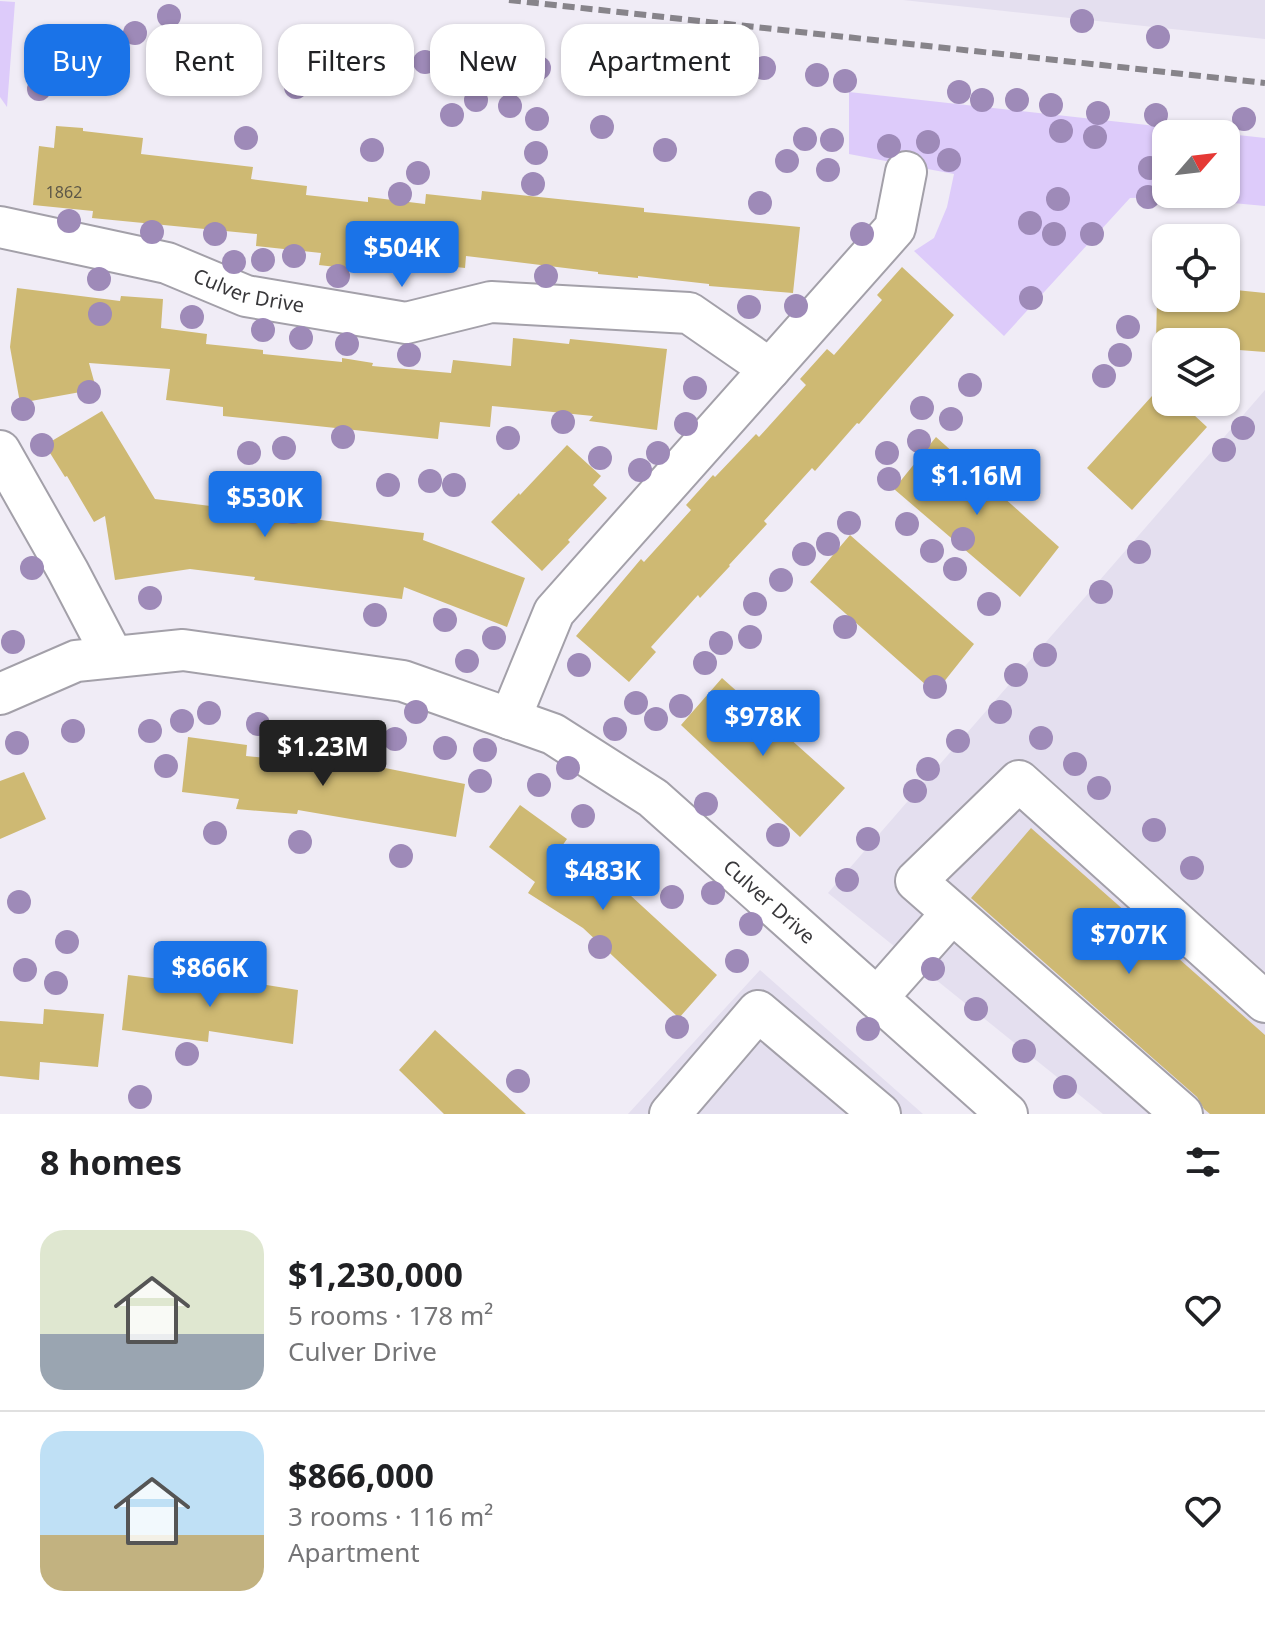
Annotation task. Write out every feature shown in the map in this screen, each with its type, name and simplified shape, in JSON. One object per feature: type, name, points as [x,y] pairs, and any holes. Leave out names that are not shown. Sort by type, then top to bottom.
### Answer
[{"type":"street","points":[[510,719],[554,612],[895,228],[906,172]]},
{"type":"street","name":"Culver Drive","points":[[0,227],[167,263],[246,296],[406,323],[491,302],[689,313],[770,369]]},
{"type":"street","points":[[0,451],[113,657]]},
{"type":"street","name":"Culver Drive","points":[[0,694],[76,661],[183,650],[403,681],[553,734],[653,798],[877,998],[997,1111]]},
{"type":"street","points":[[1182,1114],[916,881],[1019,781],[1265,1002]]},
{"type":"street","points":[[877,998],[952,913]]},
{"type":"street","points":[[670,1114],[758,1011],[880,1114]]},
{"type":"shaded area","points":[[903,0],[1265,0],[1265,39]]},
{"type":"shaded area","points":[[0,1],[15,2],[7,107],[0,97]]},
{"type":"shaded area","points":[[849,92],[1152,126],[1152,197],[1130,198],[1004,336],[914,251],[934,238],[947,207],[954,174],[849,154]]},
{"type":"shaded area","points":[[1240,135],[1265,138],[1265,206],[1240,204]]},
{"type":"shaded area","points":[[1265,390],[1265,1114],[1103,1114],[828,893]]},
{"type":"shaded area","points":[[760,970],[923,1114],[628,1114]]},
{"type":"building","points":[[56,126],[143,138],[141,154],[253,167],[251,179],[307,186],[306,195],[368,202],[368,197],[425,204],[426,194],[481,200],[482,191],[644,208],[644,212],[800,227],[793,293],[598,274],[466,256],[465,268],[412,262],[411,270],[354,263],[353,269],[319,265],[321,253],[256,246],[257,234],[92,218],[93,211],[33,205],[39,146],[54,148]]},
{"type":"building","points":[[902,267],[954,315],[859,424],[815,471],[812,468],[764,521],[767,524],[730,566],[700,598],[698,595],[651,647],[656,652],[629,682],[576,636],[641,559],[644,562],[691,510],[686,505],[713,475],[715,477],[756,434],[759,437],[806,385],[800,379],[827,349],[834,355],[882,300],[877,295]]},
{"type":"building","points":[[17,288],[120,301],[121,296],[163,299],[161,328],[207,334],[206,344],[263,350],[263,354],[342,362],[342,358],[373,363],[372,366],[451,373],[453,360],[511,366],[513,338],[569,344],[570,339],[667,349],[657,430],[589,421],[593,416],[492,406],[490,427],[440,422],[438,439],[223,416],[223,407],[166,400],[170,369],[89,363],[97,392],[86,391],[20,403],[10,347]]},
{"type":"building","points":[[1240,290],[1265,293],[1265,352],[1240,350],[1240,328],[1156,328],[1157,312],[1240,312]]},
{"type":"building","points":[[1152,396],[1152,416],[1195,416],[1207,427],[1132,510],[1087,468]]},
{"type":"building","points":[[102,411],[155,499],[424,533],[423,540],[525,578],[507,627],[404,587],[402,599],[190,569],[115,580],[105,516],[94,522],[45,445]]},
{"type":"building","points":[[936,437],[1059,547],[1020,597],[894,489]]},
{"type":"building","points":[[567,445],[601,476],[593,485],[607,498],[542,571],[491,522]]},
{"type":"building","points":[[850,535],[974,644],[935,693],[810,582]]},
{"type":"building","points":[[722,678],[845,788],[800,837],[681,725]]},
{"type":"building","points":[[188,737],[247,745],[246,756],[320,763],[320,755],[465,784],[456,837],[298,810],[297,814],[236,809],[239,799],[182,792]]},
{"type":"building","points":[[24,772],[46,819],[0,839],[0,781]]},
{"type":"building","points":[[520,805],[567,839],[562,846],[630,895],[717,975],[679,1018],[583,928],[528,893],[535,882],[489,847]]},
{"type":"building","points":[[1031,828],[1265,1035],[1265,1114],[1210,1114],[1197,1097],[971,898]]},
{"type":"building","points":[[128,975],[215,986],[216,977],[298,990],[293,1044],[209,1031],[208,1042],[122,1030]]},
{"type":"building","points":[[44,1009],[104,1014],[98,1067],[40,1062],[39,1080],[0,1076],[0,1021],[43,1024]]},
{"type":"building","points":[[435,1030],[526,1114],[444,1114],[399,1070]]},
{"type":"railway","points":[[509,0],[1265,83]]}]
